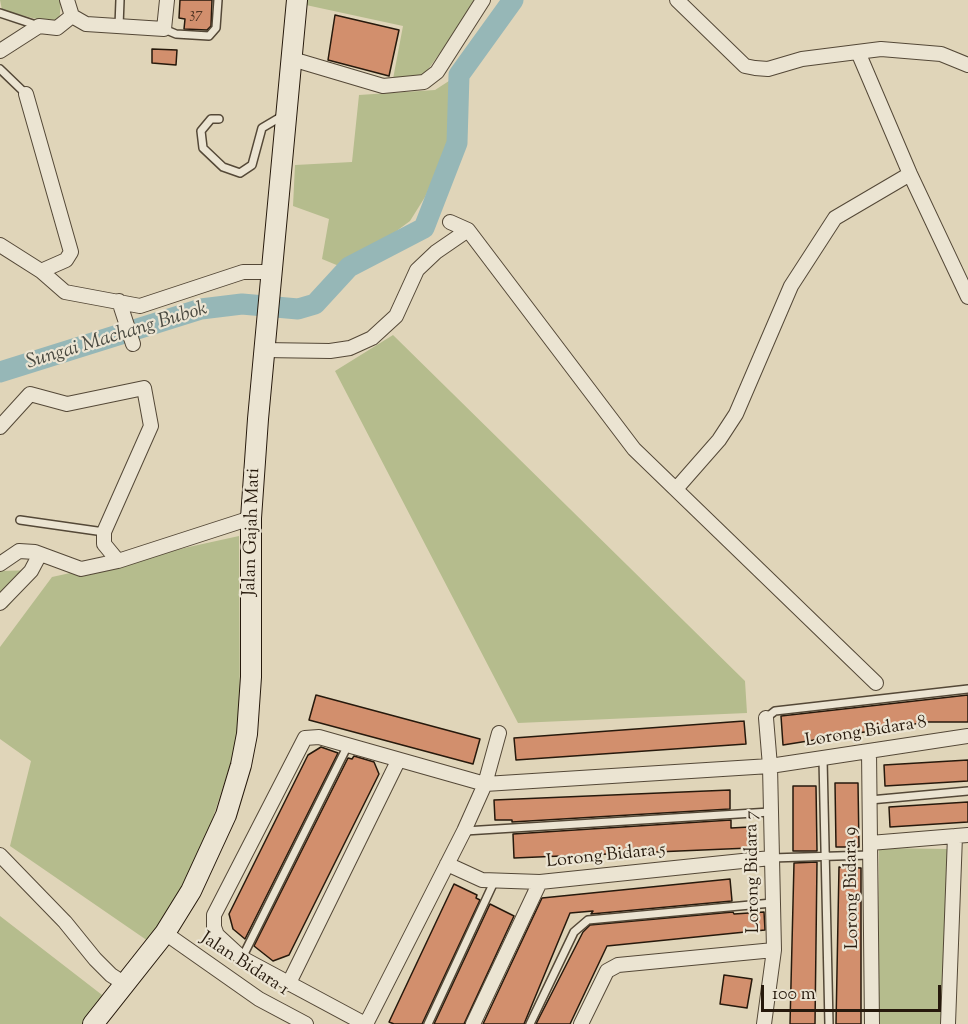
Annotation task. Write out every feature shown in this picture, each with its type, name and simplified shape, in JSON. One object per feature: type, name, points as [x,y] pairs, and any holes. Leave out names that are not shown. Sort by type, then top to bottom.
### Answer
[{"type":"main road","name":"Jalan Gajah Mati","points":[[93,1024],[165,933],[191,891],[210,855],[226,815],[241,765],[251,677],[251,518],[263,350],[297,0]]},
{"type":"street","points":[[67,0],[72,16],[86,24],[164,29],[167,0]]},
{"type":"street","points":[[292,59],[383,86],[424,82],[437,72],[483,0]]},
{"type":"street","points":[[676,0],[745,66],[768,69],[802,59],[881,49],[941,54],[967,67]]},
{"type":"street","points":[[0,51],[39,26],[57,28],[72,16]]},
{"type":"street","points":[[858,52],[910,174],[968,297]]},
{"type":"street","points":[[26,94],[71,252],[66,260],[41,271]]},
{"type":"street","points":[[676,489],[719,440],[736,414],[791,286],[835,218],[910,174]]},
{"type":"street","points":[[450,222],[468,230],[634,449],[876,683]]},
{"type":"street","points":[[263,350],[330,351],[350,348],[372,338],[396,316],[417,270],[436,252],[468,230]]},
{"type":"street","points":[[0,245],[41,271],[65,292],[140,306],[243,272],[269,279]]},
{"type":"street","points":[[119,301],[133,344]]},
{"type":"street","points":[[0,427],[30,394],[67,404],[144,388],[151,426],[104,532],[104,544],[118,561]]},
{"type":"street","points":[[0,564],[19,552],[40,554],[81,569],[118,561],[251,518]]},
{"type":"street","points":[[0,603],[31,571],[40,554]]},
{"type":"street","name":"Lorong Bidara 7","points":[[764,1024],[774,950],[770,766],[766,718]]},
{"type":"street","points":[[242,958],[366,1024],[464,831],[485,784],[499,733]]},
{"type":"street","name":"Lorong Bidara 8","points":[[242,958],[217,935],[214,915],[305,738],[319,737],[485,784],[770,766],[968,736]]},
{"type":"street","name":"Lorong Bidara 9","points":[[869,751],[873,1024]]},
{"type":"street","points":[[289,983],[398,761]]},
{"type":"street","points":[[870,849],[961,836],[948,1024]]},
{"type":"street","points":[[0,855],[65,922],[95,959],[111,975],[125,984]]},
{"type":"street","name":"Lorong Bidara 5","points":[[447,864],[482,880],[540,882],[771,858]]},
{"type":"street","points":[[473,1024],[540,882]]},
{"type":"street","name":"Jalan Bidara 1","points":[[165,933],[259,999],[306,1024]]},
{"type":"street","points":[[581,1024],[607,971],[618,965],[774,950]]},
{"type":"lane","points":[[119,26],[120,0]]},
{"type":"lane","points":[[164,29],[176,34],[209,36],[216,28],[218,0]]},
{"type":"lane","points":[[0,13],[39,26]]},
{"type":"lane","points":[[0,69],[26,94]]},
{"type":"lane","points":[[219,119],[211,120],[201,131],[203,148],[223,167],[240,173],[252,165],[262,128],[286,114]]},
{"type":"lane","points":[[20,520],[104,532]]},
{"type":"lane","points":[[766,718],[775,711],[968,688]]},
{"type":"lane","points":[[242,958],[348,745]]},
{"type":"lane","points":[[823,759],[829,1024]]},
{"type":"lane","points":[[870,800],[968,791]]},
{"type":"lane","points":[[464,831],[770,812]]},
{"type":"lane","points":[[771,858],[826,857],[870,849]]},
{"type":"lane","points":[[428,1024],[494,882]]},
{"type":"lane","points":[[530,1024],[574,932],[588,920],[772,903]]},
{"type":"green space","points":[[0,0],[61,0],[59,25],[2,10]]},
{"type":"green space","points":[[307,0],[478,0],[424,75],[393,79],[403,26],[306,5]]},
{"type":"green space","points":[[452,79],[448,145],[425,197],[410,221],[379,244],[339,266],[322,259],[329,219],[293,206],[295,165],[352,162],[359,95],[435,90]]},
{"type":"green space","points":[[393,335],[745,681],[747,713],[518,723],[335,371]]},
{"type":"green space","points":[[239,536],[240,734],[209,830],[179,893],[148,941],[10,846],[31,761],[0,739],[0,647],[52,577]]},
{"type":"green space","points":[[37,570],[7,608],[0,605],[0,571]]},
{"type":"green space","points":[[879,848],[948,849],[944,1024],[878,1024]]},
{"type":"green space","points":[[0,916],[106,998],[85,1024],[0,1024]]},
{"type":"building","points":[[180,0],[212,0],[211,26],[207,30],[184,29],[185,19],[179,18]]},
{"type":"building","points":[[335,15],[399,30],[389,76],[328,60]]},
{"type":"building","points":[[152,49],[177,50],[176,65],[152,63]]},
{"type":"building","points":[[316,695],[480,739],[473,764],[309,720]]},
{"type":"building","points":[[968,695],[968,722],[927,722],[783,745],[781,716]]},
{"type":"building","points":[[744,721],[746,744],[516,760],[514,738]]},
{"type":"building","points":[[321,747],[338,753],[245,939],[233,929],[229,914],[308,755]]},
{"type":"building","points":[[354,756],[374,762],[379,774],[289,955],[273,961],[254,946],[348,758],[352,759]]},
{"type":"building","points":[[968,760],[968,781],[885,786],[884,765]]},
{"type":"building","points":[[835,783],[858,783],[859,847],[836,847]]},
{"type":"building","points":[[793,786],[816,786],[817,851],[793,851]]},
{"type":"building","points":[[730,790],[730,809],[512,822],[512,820],[495,820],[494,800]]},
{"type":"building","points":[[968,802],[968,822],[890,827],[889,807]]},
{"type":"building","points":[[731,820],[731,828],[749,827],[750,848],[514,858],[513,834]]},
{"type":"building","points":[[817,862],[815,1024],[790,1024],[794,863]]},
{"type":"building","points":[[839,867],[861,868],[861,1024],[836,1024]]},
{"type":"building","points":[[730,879],[732,901],[591,914],[593,911],[570,913],[524,1024],[483,1024],[542,898]]},
{"type":"building","points":[[454,884],[477,895],[476,898],[480,900],[422,1024],[389,1022]]},
{"type":"building","points":[[490,904],[514,916],[464,1024],[434,1024]]},
{"type":"building","points":[[733,912],[734,914],[764,912],[765,930],[607,946],[570,1024],[536,1024],[583,932],[590,925]]},
{"type":"building","points":[[724,975],[752,979],[747,1008],[720,1004]]},
{"type":"waterway","name":"Sungai Machang Bubok","points":[[0,372],[201,309],[242,304],[298,309],[315,304],[349,267],[424,228],[457,143],[459,75],[513,0]]}]
